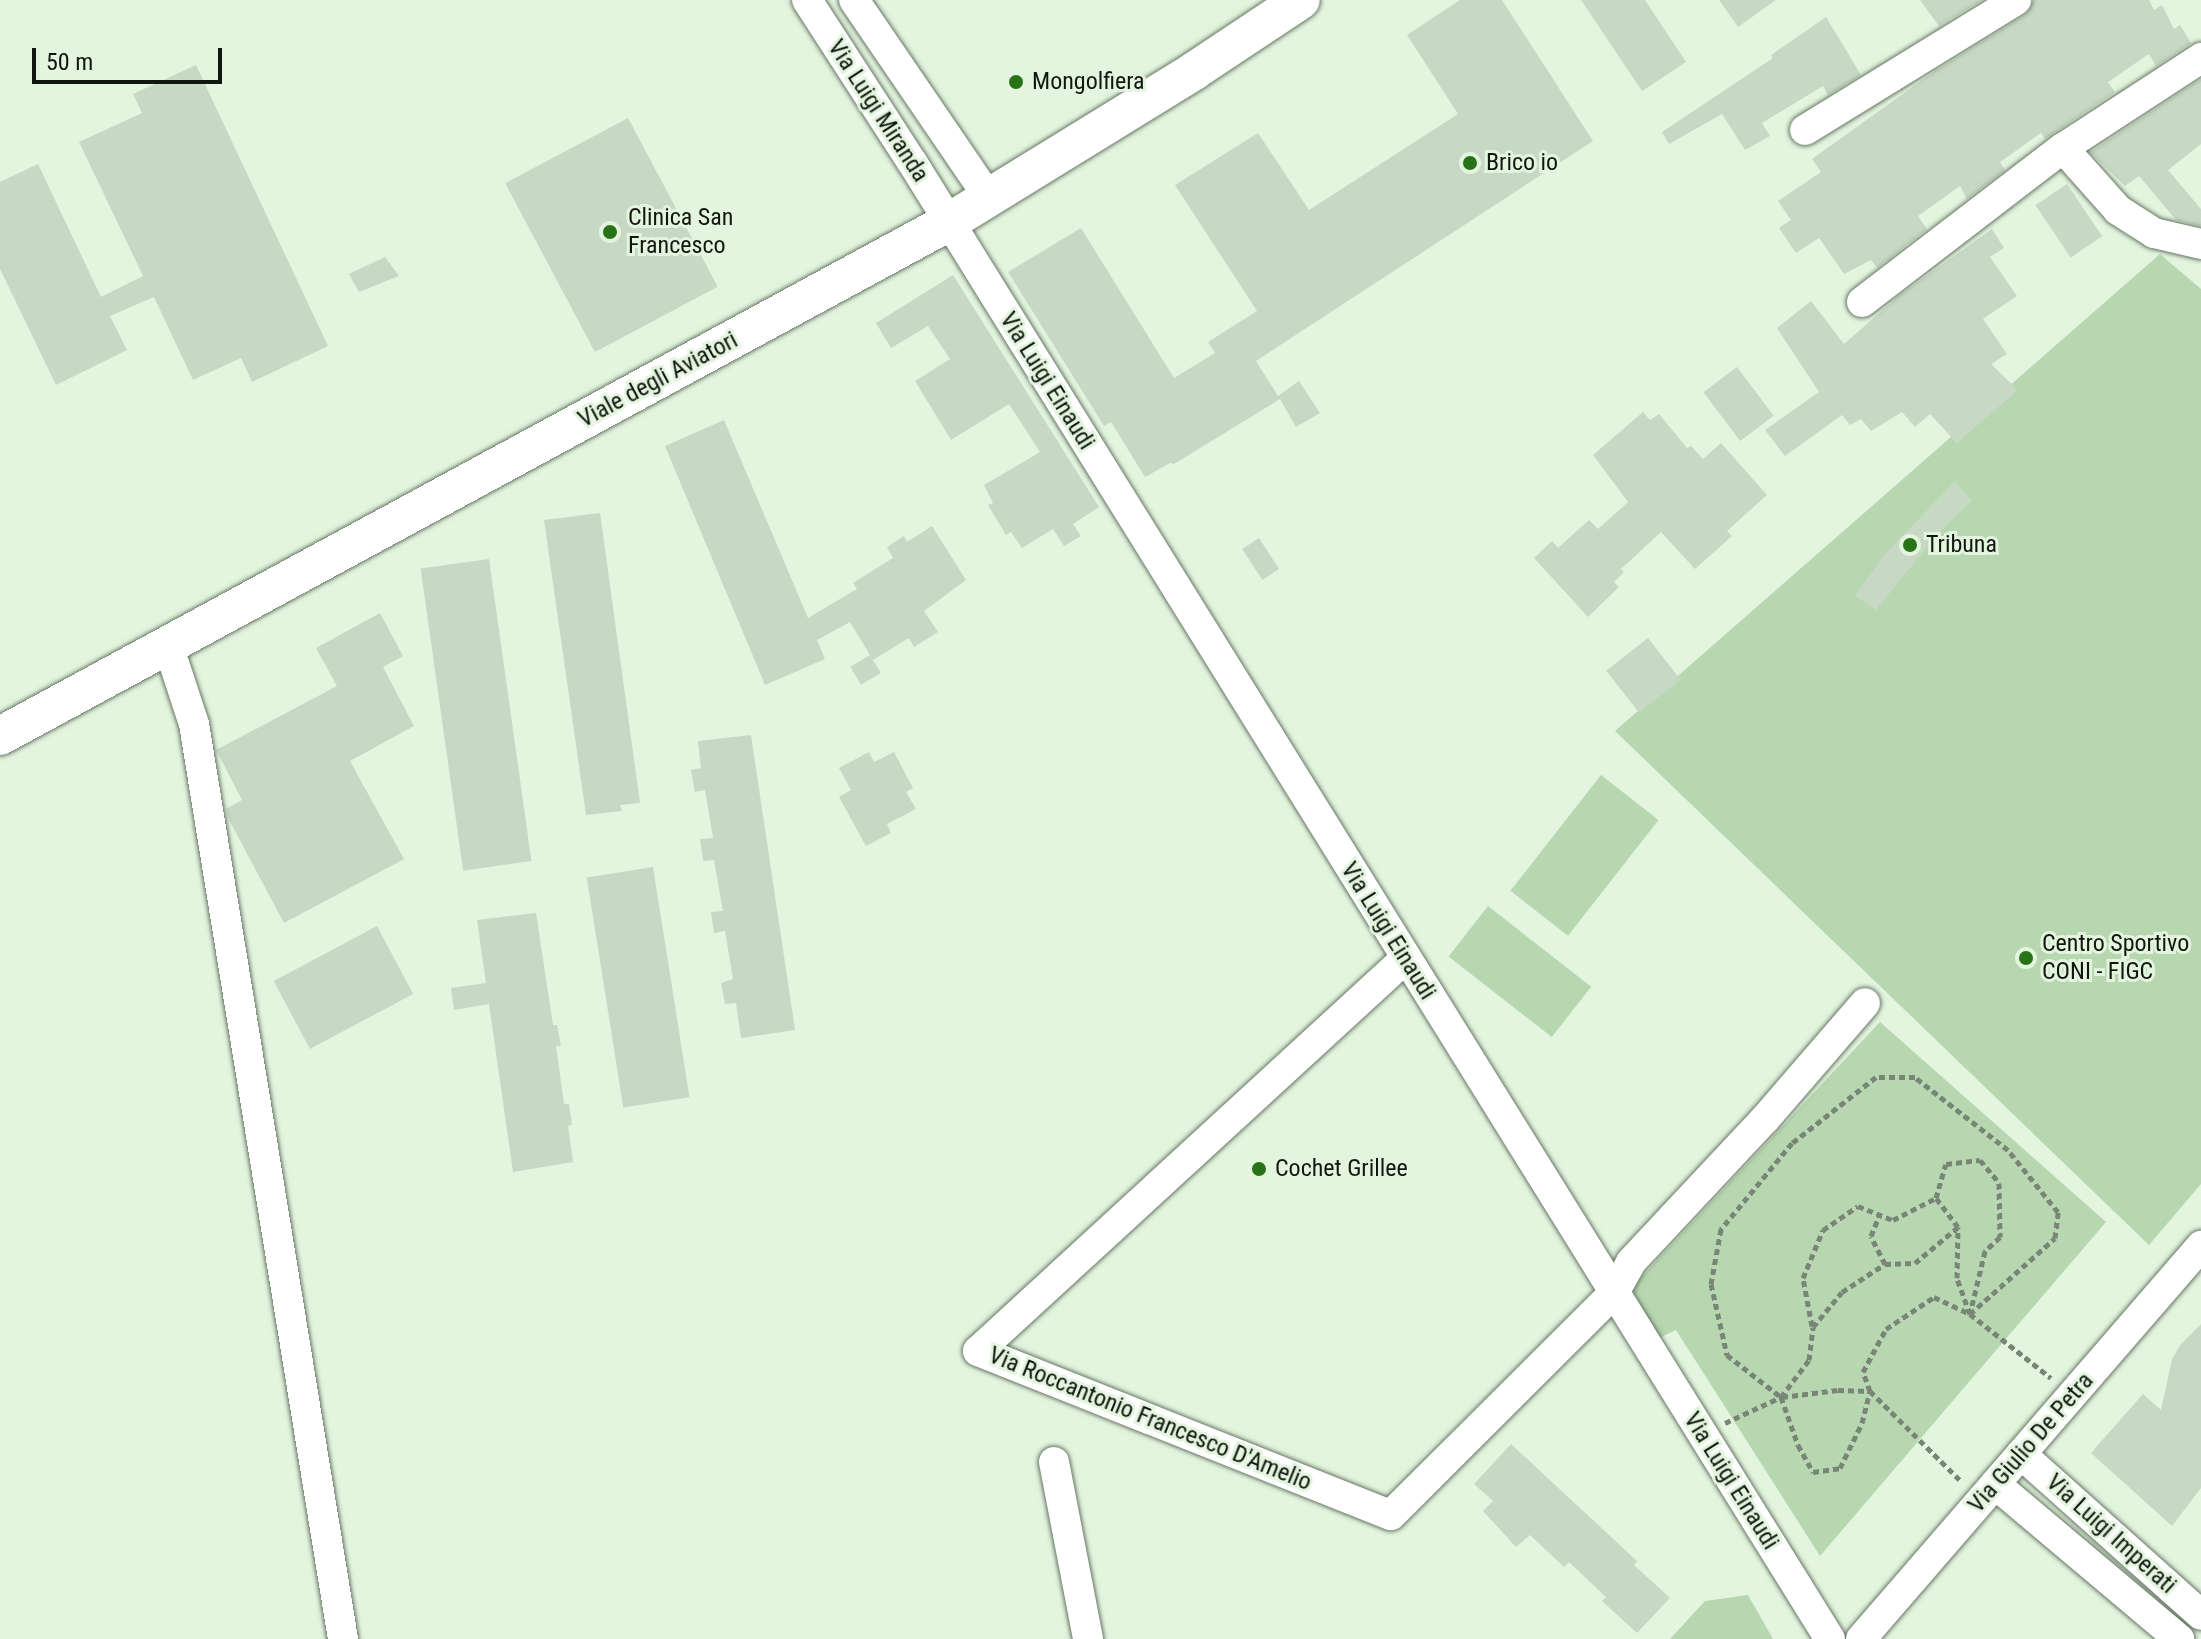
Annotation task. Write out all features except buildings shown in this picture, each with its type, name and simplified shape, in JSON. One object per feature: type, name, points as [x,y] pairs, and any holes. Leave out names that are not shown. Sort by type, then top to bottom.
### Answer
[{"type":"main road","name":"Viale degli Aviatori","points":[[0,736],[990,199],[1301,0]]},
{"type":"street","name":"Via Luigi Miranda","points":[[807,0],[949,222]]},
{"type":"street","name":"Via Luigi Miranda","points":[[854,0],[990,199]]},
{"type":"street","points":[[1805,130],[2016,0]]},
{"type":"street","points":[[1862,302],[2063,148],[2201,58]]},
{"type":"street","points":[[2063,148],[2118,210],[2154,233],[2201,244]]},
{"type":"street","name":"Via Luigi Einaudi","points":[[949,222],[1830,1639]]},
{"type":"street","points":[[168,645],[194,724],[343,1639]]},
{"type":"street","name":"Via Roccantonio Francesco D'Amelio","points":[[1406,958],[978,1351],[1391,1515],[1614,1293]]},
{"type":"street","points":[[1614,1293],[1631,1262],[1765,1119],[1865,1003]]},
{"type":"street","name":"Via Giulio De Petra","points":[[1861,1639],[2201,1246]]},
{"type":"street","name":"Via Luigi Imperati","points":[[2021,1454],[2201,1615]]},
{"type":"street","points":[[1054,1462],[1088,1639]]},
{"type":"street","name":"Via Luigi Imperati","points":[[1988,1492],[2179,1639]]},
{"type":"path","points":[[1870,1391],[1862,1423],[1840,1468],[1813,1472],[1798,1445],[1781,1397],[1727,1355],[1711,1284],[1721,1229],[1792,1143],[1876,1077],[1915,1077],[2008,1150],[2058,1212],[2055,1238],[1970,1314]]},
{"type":"path","points":[[1781,1397],[1809,1360],[1813,1327],[1803,1278],[1823,1230],[1858,1206],[1893,1220],[1936,1198],[1946,1164],[1980,1160],[1999,1183],[2000,1237],[1985,1251],[1970,1314]]},
{"type":"path","points":[[1936,1198],[1958,1227],[1957,1278],[1970,1314]]},
{"type":"path","points":[[1880,1214],[1871,1236],[1885,1264]]},
{"type":"path","points":[[1813,1327],[1842,1292],[1885,1264],[1915,1263],[1958,1227]]},
{"type":"path","points":[[1988,1492],[1870,1391],[1863,1372],[1886,1329],[1934,1297],[1970,1314],[2072,1395]]},
{"type":"path","points":[[1703,1435],[1781,1397],[1823,1391],[1870,1391]]},
{"type":"green space","name":"Centro Sportivo CONI - FIGC","points":[[2160,254],[2201,289],[2201,1184],[2149,1245],[1615,731]]},
{"type":"green space","points":[[1601,775],[1659,820],[1568,936],[1510,891]]},
{"type":"green space","points":[[1488,906],[1591,987],[1552,1037],[1449,956]]},
{"type":"green space","points":[[1880,1022],[2106,1222],[1820,1556],[1676,1330],[1659,1338],[1631,1288]]},
{"type":"green space","points":[[1748,1595],[1773,1639],[1670,1639],[1705,1601]]},
{"type":"place","name":"Mongolfiera","points":[[1016,82]]},
{"type":"place","name":"Brico io","points":[[1470,163]]},
{"type":"place","name":"Clinica San Francesco","points":[[610,232]]},
{"type":"place","name":"Tribuna","points":[[1910,545]]},
{"type":"place","name":"Centro Sportivo CONI - FIGC","points":[[2026,958]]},
{"type":"place","name":"Cochet Grillee","points":[[1259,1169]]}]
